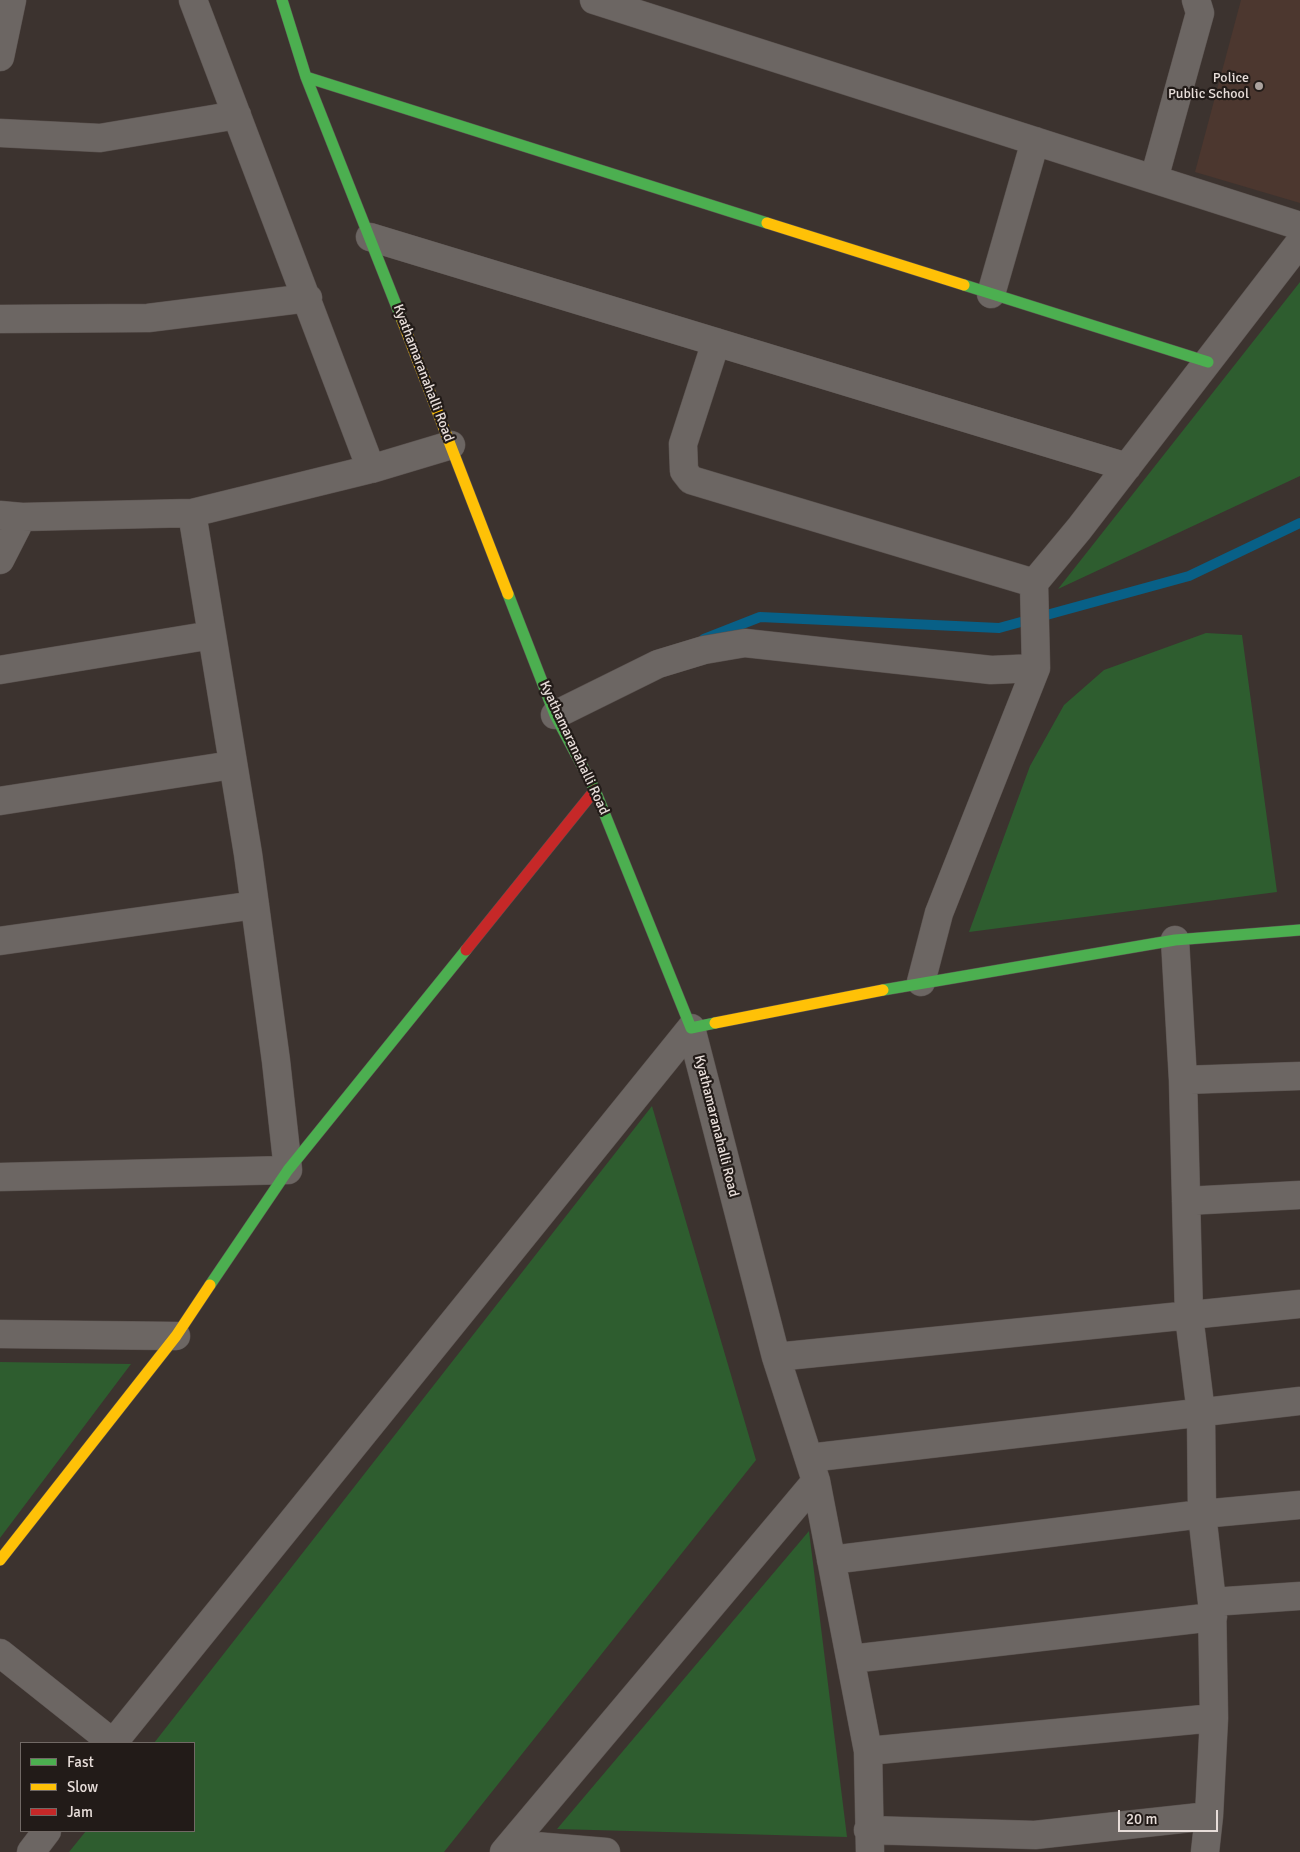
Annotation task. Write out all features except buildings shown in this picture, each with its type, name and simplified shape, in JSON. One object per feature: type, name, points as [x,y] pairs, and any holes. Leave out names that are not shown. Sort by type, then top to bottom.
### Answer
[{"type":"street","points":[[0,57],[12,0]]},
{"type":"street","points":[[193,0],[308,298],[371,469]]},
{"type":"street","name":"Kyathamaranahalli Road","points":[[282,0],[306,77],[555,715],[595,790],[691,1028],[776,1357],[813,1469],[868,1751],[869,1841]]},
{"type":"street","points":[[594,0],[1300,226]]},
{"type":"street","points":[[1154,179],[1200,13],[1196,0]]},
{"type":"street","points":[[306,77],[1208,362]]},
{"type":"street","points":[[0,133],[100,138],[237,115]]},
{"type":"street","points":[[991,294],[1035,141]]},
{"type":"street","points":[[370,237],[1126,467]]},
{"type":"street","points":[[921,982],[938,913],[1036,668],[1035,605],[1079,528],[1300,242]]},
{"type":"street","points":[[0,318],[148,318],[308,298]]},
{"type":"street","points":[[716,342],[683,444],[684,471],[691,480],[1035,605]]},
{"type":"street","points":[[0,560],[11,516],[192,513],[371,469],[451,446]]},
{"type":"street","points":[[192,513],[255,905],[288,1170]]},
{"type":"street","points":[[0,670],[212,635]]},
{"type":"street","points":[[555,715],[658,664],[704,650],[745,643],[991,670],[1036,668]]},
{"type":"street","points":[[0,801],[232,765]]},
{"type":"street","points":[[0,1560],[176,1336],[288,1170],[595,790]]},
{"type":"street","points":[[0,941],[255,905]]},
{"type":"street","points":[[114,1742],[691,1028],[921,982],[1176,940],[1300,930]]},
{"type":"street","points":[[1176,940],[1183,1080],[1189,1316],[1201,1413],[1202,1514],[1213,1610],[1214,1718],[1209,1816],[1205,1852]]},
{"type":"street","points":[[1183,1080],[1300,1076]]},
{"type":"street","points":[[0,1177],[288,1170]]},
{"type":"street","points":[[1186,1201],[1300,1195]]},
{"type":"street","points":[[776,1357],[1300,1304]]},
{"type":"street","points":[[0,1334],[176,1336]]},
{"type":"street","points":[[508,1848],[813,1469],[1201,1413],[1300,1401]]},
{"type":"street","points":[[831,1560],[1202,1514],[1300,1505]]},
{"type":"street","points":[[851,1659],[1213,1610],[1300,1596]]},
{"type":"street","points":[[0,1653],[112,1742]]},
{"type":"street","points":[[868,1751],[1214,1718]]},
{"type":"street","points":[[869,1841],[1034,1843],[1209,1816]]},
{"type":"street","points":[[31,1852],[46,1832]]},
{"type":"street","points":[[508,1848],[606,1852]]},
{"type":"shaded area","name":"Police Public School","points":[[1241,0],[1300,0],[1300,203],[1195,172]]},
{"type":"green space","points":[[1300,282],[1300,476],[1058,589]]},
{"type":"green space","points":[[1206,633],[1242,635],[1277,892],[969,932],[1030,766],[1064,705],[1104,670]]},
{"type":"green space","points":[[652,1106],[756,1460],[444,1852],[69,1852],[85,1832],[195,1832],[195,1742],[155,1742]]},
{"type":"green space","points":[[0,1362],[131,1364],[0,1538]]},
{"type":"green space","points":[[809,1531],[847,1837],[557,1829]]},
{"type":"waterway","points":[[704,639],[760,617],[999,628],[1189,576],[1300,523]]},
{"type":"traffic: fast","points":[[282,0],[306,77],[402,320]]},
{"type":"traffic: fast","points":[[306,77],[767,223]]},
{"type":"traffic: fast","points":[[964,285],[1208,362]]},
{"type":"traffic: fast","points":[[508,594],[555,715],[595,790],[691,1028],[715,1023]]},
{"type":"traffic: fast","points":[[883,990],[1175,940],[1300,930]]},
{"type":"traffic: fast","points":[[210,1285],[288,1170],[466,950]]},
{"type":"traffic: slow","points":[[767,223],[964,285]]},
{"type":"traffic: slow","points":[[402,320],[508,594]]},
{"type":"traffic: slow","points":[[715,1023],[883,990]]},
{"type":"traffic: slow","points":[[0,1560],[176,1336],[210,1285]]},
{"type":"traffic: jam","points":[[466,950],[595,790]]},
{"type":"place","name":"Police Public School","points":[[1259,86]]}]
